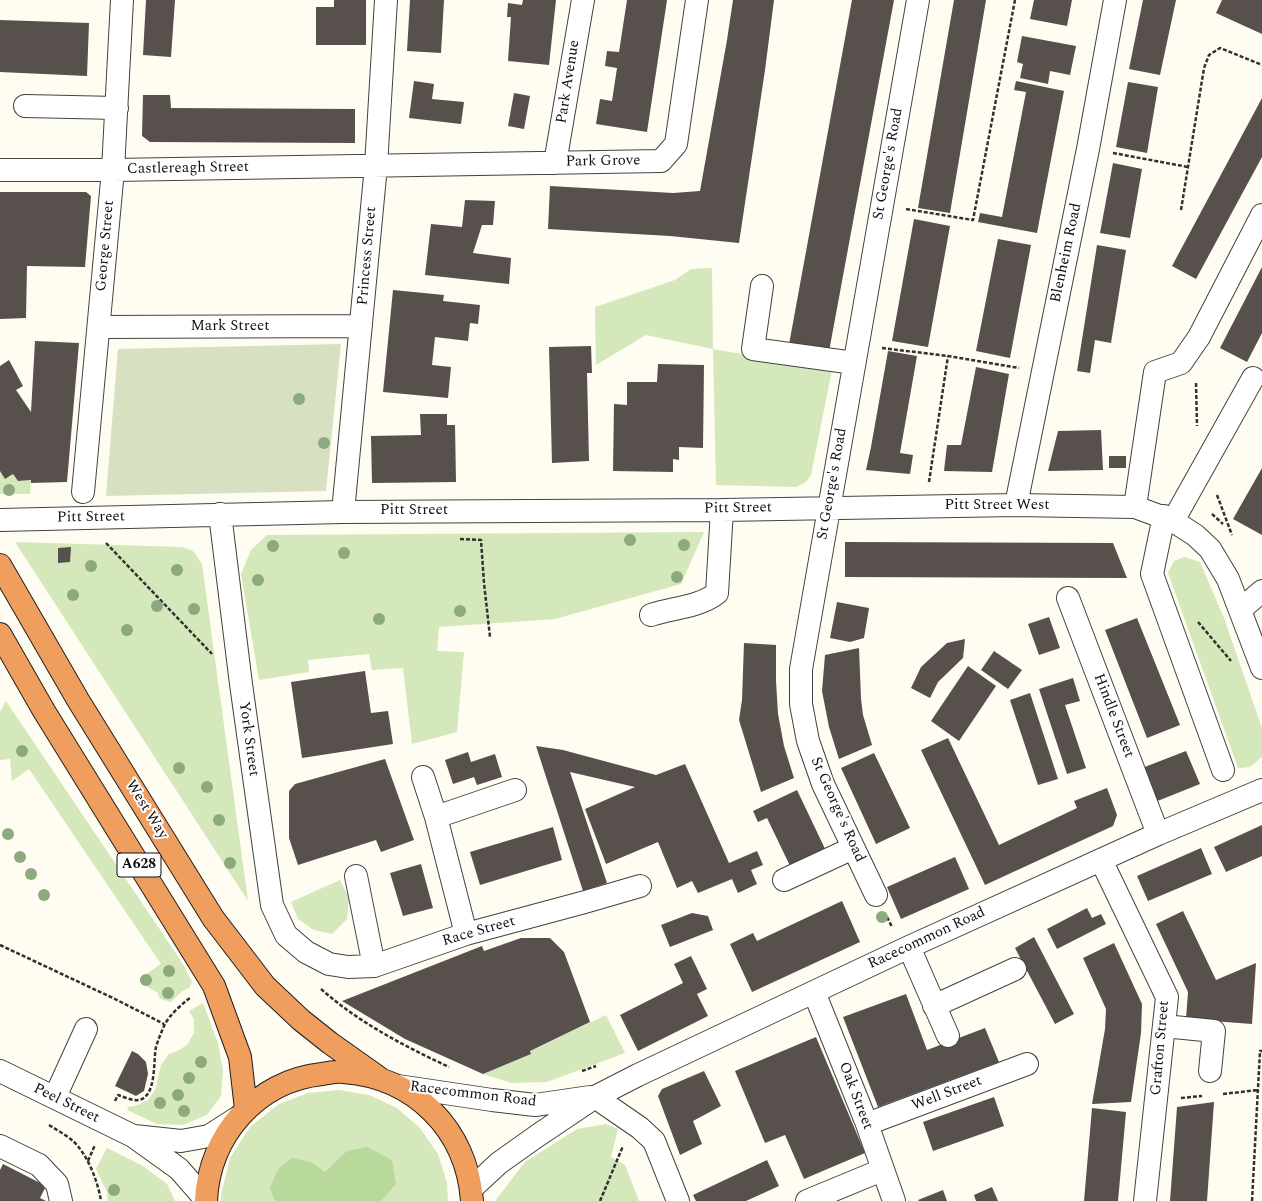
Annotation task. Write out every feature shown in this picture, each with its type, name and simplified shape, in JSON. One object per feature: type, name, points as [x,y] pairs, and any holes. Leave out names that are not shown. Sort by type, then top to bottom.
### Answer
[{"type":"highway","name":"West Way","points":[[0,564],[78,700],[213,918],[266,986],[301,1020],[330,1043],[378,1077]]},
{"type":"highway","name":"A628","points":[[0,634],[44,711],[214,986],[240,1057],[242,1114]]},
{"type":"highway","points":[[206,1200],[208,1179],[219,1146],[242,1114],[274,1088],[307,1075],[342,1072],[378,1077],[398,1086],[427,1105],[450,1132],[466,1164],[472,1195]]},
{"type":"street","name":"George Street","points":[[83,492],[113,170],[122,0]]},
{"type":"street","name":"Princess Street","points":[[343,512],[376,166],[386,0]]},
{"type":"street","name":"Park Avenue","points":[[555,163],[583,0]]},
{"type":"street","name":"Park Grove","points":[[376,166],[661,161],[676,144],[697,0]]},
{"type":"street","name":"St George's Road","points":[[876,895],[823,784],[808,742],[801,704],[801,670],[918,0]]},
{"type":"street","name":"Blenheim Road","points":[[1016,505],[1088,149],[1115,0]]},
{"type":"street","points":[[25,106],[117,108]]},
{"type":"street","name":"Castlereagh Street","points":[[0,170],[113,170],[376,166]]},
{"type":"street","points":[[1135,507],[1156,372],[1181,363],[1199,337],[1262,215]]},
{"type":"street","points":[[762,286],[753,349],[856,354]]},
{"type":"street","name":"Mark Street","points":[[99,327],[361,326]]},
{"type":"street","points":[[1223,770],[1152,574],[1168,518],[1253,378]]},
{"type":"street","name":"Pitt Street West","points":[[829,507],[1016,505],[1135,507],[1168,518],[1195,535],[1210,549],[1228,579],[1262,668]]},
{"type":"street","name":"Pitt Street","points":[[0,520],[343,512],[722,510],[829,507]]},
{"type":"street","points":[[651,615],[712,598],[717,593],[722,510]]},
{"type":"street","name":"York Street","points":[[220,514],[241,684],[272,905],[286,935],[306,952]]},
{"type":"street","points":[[1240,610],[1262,591]]},
{"type":"street","name":"Hindle Street","points":[[1068,598],[1158,834]]},
{"type":"street","points":[[0,655],[44,711]]},
{"type":"street","points":[[423,777],[436,817],[466,934]]},
{"type":"street","points":[[436,817],[516,790]]},
{"type":"street","name":"Racecommon Road","points":[[472,1195],[499,1164],[537,1136],[595,1097],[638,1074],[1158,834],[1262,790]]},
{"type":"street","points":[[784,880],[853,848]]},
{"type":"street","name":"Grafton Street","points":[[1101,860],[1167,997],[1145,1201]]},
{"type":"street","points":[[356,876],[374,966]]},
{"type":"street","name":"Race Street","points":[[306,952],[329,964],[348,967],[374,966],[466,934],[640,886]]},
{"type":"street","points":[[906,949],[948,1036]]},
{"type":"street","points":[[934,1006],[1015,969]]},
{"type":"street","name":"Oak Street","points":[[814,992],[867,1124],[894,1201]]},
{"type":"street","points":[[1164,1026],[1214,1031],[1210,1071]]},
{"type":"street","points":[[55,1098],[86,1029]]},
{"type":"street","name":"Well Street","points":[[867,1124],[1027,1064]]},
{"type":"street","name":"Peel Street","points":[[2,1078],[55,1098],[132,1136],[179,1169],[206,1200]]},
{"type":"street","name":"Racecommon Road","points":[[398,1086],[535,1105],[595,1097]]},
{"type":"street","points":[[595,1097],[640,1128],[654,1141],[678,1201]]},
{"type":"street","name":"Peel Street","points":[[132,1136],[181,1140],[209,1136],[242,1114]]},
{"type":"street","points":[[0,1146],[39,1165],[57,1184],[61,1201]]},
{"type":"street","points":[[807,1201],[882,1170]]},
{"type":"path","points":[[882,206],[973,220],[1015,0]]},
{"type":"path","points":[[1181,210],[1204,68],[1209,55],[1220,48],[1262,65]]},
{"type":"path","points":[[1088,149],[1188,167]]},
{"type":"path","points":[[856,354],[948,356],[1042,373]]},
{"type":"path","points":[[925,506],[948,356]]},
{"type":"path","points":[[72,518],[213,656]]},
{"type":"path","points":[[460,539],[481,540],[490,637]]},
{"type":"path","points":[[1193,617],[1235,665]]},
{"type":"path","points":[[876,895],[906,949]]},
{"type":"path","points":[[0,945],[115,998],[164,1024]]},
{"type":"path","points":[[88,1161],[118,1095],[139,1100],[146,1096],[150,1091],[153,1082],[156,1047],[164,1024],[180,1006],[195,994],[214,986]]},
{"type":"path","points":[[320,988],[330,997],[368,1023],[414,1051],[454,1069]]},
{"type":"path","points":[[1252,1201],[1260,1051],[1262,1051]]},
{"type":"path","points":[[580,1072],[600,1065]]},
{"type":"path","points":[[44,1122],[74,1142],[88,1161],[100,1192],[101,1201]]},
{"type":"path","points":[[600,1201],[625,1142],[640,1128]]},
{"type":"green space","points":[[712,268],[713,349],[646,335],[596,365],[595,307],[675,280],[691,269]]},
{"type":"green space","points":[[341,344],[326,491],[106,496],[118,349]]},
{"type":"green space","points":[[713,349],[832,370],[811,475],[806,482],[796,487],[716,485]]},
{"type":"green space","points":[[0,471],[5,479],[13,474],[18,481],[31,480],[30,494],[0,494]]},
{"type":"green space","points":[[704,532],[681,584],[555,619],[439,627],[437,651],[464,652],[457,732],[412,744],[403,668],[372,670],[369,654],[308,660],[309,672],[259,680],[241,574],[251,550],[267,535]]},
{"type":"green space","points":[[15,542],[182,547],[193,551],[202,564],[248,901]]},
{"type":"green space","points":[[1184,557],[1200,562],[1224,618],[1262,728],[1262,757],[1250,767],[1238,768],[1168,573],[1174,561]]},
{"type":"green space","points":[[6,701],[183,964],[192,982],[189,988],[181,992],[171,1002],[160,999],[158,993],[139,982],[142,977],[161,964],[29,769],[12,781],[10,759],[0,760],[0,712]]},
{"type":"green space","points":[[340,880],[349,898],[347,919],[332,934],[314,930],[298,919],[291,902]]},
{"type":"green space","points":[[203,1003],[218,1043],[223,1071],[221,1096],[207,1115],[183,1125],[157,1124],[127,1110],[128,1107],[138,1105],[148,1100],[155,1090],[161,1065],[169,1054],[187,1045],[194,1033],[194,1019],[189,1011]]},
{"type":"green space","points":[[606,1015],[625,1053],[547,1082],[512,1083],[483,1074],[531,1054],[530,1051]]},
{"type":"green space","points":[[339,1090],[369,1095],[397,1108],[420,1128],[438,1154],[447,1183],[448,1201],[221,1201],[221,1195],[230,1158],[250,1127],[279,1104],[308,1093]]},
{"type":"green space","points":[[606,1124],[618,1129],[611,1157],[625,1165],[639,1201],[495,1201],[525,1162],[577,1129]]},
{"type":"green space","points":[[367,1147],[392,1160],[396,1184],[381,1201],[275,1201],[270,1188],[278,1169],[292,1158],[311,1162],[325,1172],[347,1151]]},
{"type":"green space","points":[[107,1148],[143,1166],[167,1184],[175,1201],[108,1201],[107,1192],[96,1169]]},
{"type":"building","points":[[146,0],[175,0],[171,57],[143,55]]},
{"type":"building","points":[[334,0],[366,0],[366,45],[316,45],[316,7],[334,7]]},
{"type":"building","points":[[410,0],[444,0],[441,53],[407,51]]},
{"type":"building","points":[[523,0],[556,0],[549,65],[508,61],[511,17],[507,17],[508,3],[522,5]]},
{"type":"building","points":[[627,0],[667,0],[647,132],[596,124],[600,99],[612,101],[617,68],[605,66],[607,51],[619,52]]},
{"type":"building","points":[[733,0],[774,0],[739,243],[670,236],[548,229],[550,186],[673,193],[700,191]]},
{"type":"building","points":[[852,0],[894,0],[828,357],[788,350]]},
{"type":"building","points":[[954,0],[986,0],[950,213],[918,208]]},
{"type":"building","points":[[1034,0],[1072,0],[1067,26],[1030,19]]},
{"type":"building","points":[[1143,0],[1176,0],[1160,75],[1129,69]]},
{"type":"building","points":[[1222,0],[1262,0],[1262,34],[1216,13]]},
{"type":"building","points":[[0,20],[89,23],[87,76],[0,72]]},
{"type":"building","points":[[1022,36],[1076,46],[1070,75],[1050,71],[1048,84],[1020,78],[1023,64],[1017,62]]},
{"type":"building","points":[[414,81],[434,84],[432,99],[464,102],[461,124],[409,118]]},
{"type":"building","points":[[1016,81],[1064,91],[1037,233],[978,222],[980,213],[1002,217],[1026,92],[1014,90]]},
{"type":"building","points":[[1128,82],[1158,87],[1147,153],[1116,147]]},
{"type":"building","points":[[514,93],[530,96],[524,129],[508,126]]},
{"type":"building","points":[[143,95],[170,95],[171,108],[355,109],[355,143],[150,142],[142,136]]},
{"type":"building","points":[[1262,98],[1262,157],[1196,279],[1172,266]]},
{"type":"building","points":[[1113,163],[1142,169],[1130,238],[1100,233]]},
{"type":"building","points":[[0,192],[86,192],[91,196],[85,267],[27,266],[26,318],[0,319]]},
{"type":"building","points":[[465,200],[495,201],[493,225],[482,225],[473,253],[511,258],[509,284],[425,275],[431,224],[462,227]]},
{"type":"building","points":[[914,219],[950,226],[928,347],[892,341]]},
{"type":"building","points":[[998,239],[1031,245],[1010,358],[976,351]]},
{"type":"building","points":[[1097,245],[1126,250],[1111,343],[1095,340],[1090,373],[1077,371]]},
{"type":"building","points":[[1262,267],[1262,333],[1247,362],[1220,348]]},
{"type":"building","points":[[393,290],[444,295],[443,301],[480,305],[478,324],[470,323],[468,341],[435,337],[432,365],[451,367],[448,398],[383,392]]},
{"type":"building","points":[[35,341],[79,343],[67,482],[31,483],[31,480],[18,481],[13,474],[5,479],[0,471],[0,366],[9,360],[23,386],[16,390],[31,412]]},
{"type":"building","points":[[591,346],[592,373],[587,373],[589,461],[552,463],[549,347]]},
{"type":"building","points":[[888,351],[917,356],[900,453],[913,455],[910,474],[866,470]]},
{"type":"building","points":[[658,364],[704,365],[703,448],[679,447],[679,460],[673,459],[673,472],[613,471],[614,404],[627,405],[627,382],[657,382]]},
{"type":"building","points":[[976,367],[1009,374],[992,472],[944,471],[947,445],[961,445]]},
{"type":"building","points":[[420,414],[447,414],[447,425],[455,425],[456,482],[372,483],[371,436],[421,435]]},
{"type":"building","points":[[1101,430],[1103,470],[1048,471],[1058,431]]},
{"type":"building","points":[[1109,456],[1126,456],[1126,468],[1109,468]]},
{"type":"building","points":[[1262,468],[1262,535],[1233,519]]},
{"type":"building","points":[[845,542],[1113,543],[1127,578],[845,577]]},
{"type":"building","points":[[71,547],[70,562],[58,563],[58,548]]},
{"type":"building","points":[[837,602],[869,608],[864,638],[850,642],[830,638]]},
{"type":"building","points":[[1049,617],[1060,648],[1039,655],[1028,624]]},
{"type":"building","points":[[1137,618],[1180,725],[1147,738],[1105,630]]},
{"type":"building","points":[[965,639],[963,658],[938,682],[930,698],[911,688],[921,667],[947,643]]},
{"type":"building","points":[[744,643],[776,645],[778,714],[784,746],[794,778],[761,792],[739,720],[742,700]]},
{"type":"building","points":[[859,648],[863,715],[872,745],[839,759],[829,727],[822,691],[825,655]]},
{"type":"building","points":[[994,651],[1022,670],[1008,689],[981,670]]},
{"type":"building","points":[[968,666],[996,686],[959,741],[931,721]]},
{"type":"building","points":[[365,671],[371,713],[388,711],[393,744],[302,758],[291,682]]},
{"type":"building","points":[[1073,678],[1080,701],[1065,705],[1086,768],[1067,774],[1039,689]]},
{"type":"building","points":[[1030,693],[1058,779],[1038,785],[1010,700]]},
{"type":"building","points":[[948,738],[999,845],[1077,808],[1074,801],[1107,788],[1117,815],[1113,826],[985,885],[921,750]]},
{"type":"building","points":[[536,746],[563,750],[656,775],[685,764],[729,863],[757,851],[763,865],[751,870],[757,884],[738,893],[732,879],[698,893],[692,881],[677,888],[658,842],[606,864],[585,809],[635,787],[570,772],[607,883],[583,891]]},
{"type":"building","points":[[1186,751],[1200,784],[1150,804],[1137,770]]},
{"type":"building","points":[[468,752],[471,762],[495,754],[502,777],[477,785],[474,777],[453,784],[445,760]]},
{"type":"building","points":[[874,753],[910,828],[876,844],[841,768]]},
{"type":"building","points":[[385,759],[414,840],[381,852],[376,840],[298,865],[289,838],[289,791],[295,784]]},
{"type":"building","points":[[797,790],[827,853],[792,870],[767,818],[758,822],[753,811]]},
{"type":"building","points":[[1262,825],[1262,856],[1226,872],[1214,847]]},
{"type":"building","points":[[553,827],[562,860],[480,885],[470,852]]},
{"type":"building","points":[[1201,848],[1212,874],[1148,901],[1137,876]]},
{"type":"building","points":[[955,857],[969,889],[901,919],[887,887]]},
{"type":"building","points":[[421,864],[433,908],[403,916],[390,873]]},
{"type":"building","points":[[842,901],[860,942],[752,992],[730,944],[753,933],[757,941]]},
{"type":"building","points":[[1087,908],[1092,918],[1101,914],[1106,924],[1057,949],[1047,929]]},
{"type":"building","points":[[1183,911],[1216,980],[1256,963],[1252,1024],[1186,1019],[1188,992],[1156,924]]},
{"type":"building","points":[[692,913],[708,916],[713,930],[670,947],[661,925]]},
{"type":"building","points":[[1034,937],[1074,1014],[1055,1024],[1015,948]]},
{"type":"building","points":[[521,938],[550,938],[564,952],[590,1022],[530,1051],[531,1054],[483,1074],[405,1039],[342,1001],[482,946],[484,951]]},
{"type":"building","points":[[1114,943],[1142,1004],[1141,1033],[1131,1102],[1092,1104],[1105,1029],[1106,1009],[1083,958]]},
{"type":"building","points":[[691,956],[707,989],[697,994],[708,1016],[638,1051],[620,1015],[683,983],[674,964]]},
{"type":"building","points":[[906,994],[927,1050],[985,1028],[999,1062],[878,1107],[843,1017]]},
{"type":"building","points":[[816,1037],[865,1153],[804,1179],[785,1135],[765,1143],[735,1071]]},
{"type":"building","points":[[132,1051],[138,1054],[146,1062],[148,1074],[144,1091],[136,1096],[115,1086]]},
{"type":"building","points":[[704,1071],[721,1106],[693,1121],[702,1144],[680,1155],[658,1096],[662,1089]]},
{"type":"building","points":[[994,1097],[1004,1126],[933,1151],[923,1122]]},
{"type":"building","points":[[1214,1102],[1207,1201],[1170,1201],[1177,1107]]},
{"type":"building","points":[[1092,1108],[1126,1112],[1118,1201],[1084,1201]]},
{"type":"building","points":[[767,1160],[779,1186],[746,1201],[696,1201],[693,1195]]},
{"type":"building","points":[[3,1164],[46,1186],[40,1198],[46,1201],[0,1201],[0,1170]]},
{"type":"building","points":[[992,1187],[998,1201],[976,1201],[974,1195]]},
{"type":"building","points":[[943,1190],[947,1201],[918,1200]]}]
